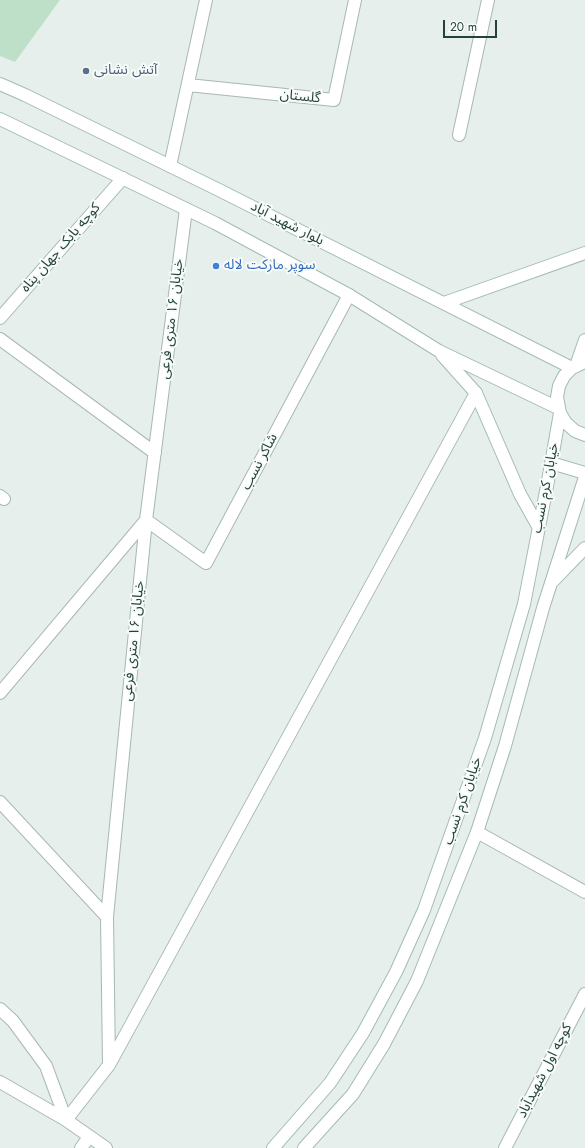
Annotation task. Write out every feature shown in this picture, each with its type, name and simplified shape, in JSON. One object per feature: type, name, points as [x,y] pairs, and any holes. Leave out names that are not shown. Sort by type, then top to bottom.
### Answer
[{"type":"street","points":[[170,166],[206,0]]},
{"type":"street","name":"گلستان","points":[[188,85],[334,100],[355,0]]},
{"type":"street","points":[[459,135],[488,0]]},
{"type":"street","name":"بلوار شهید آباد","points":[[0,84],[170,166],[444,303],[578,366]]},
{"type":"street","points":[[0,119],[215,223],[349,295],[439,351],[559,411],[566,424],[575,431],[585,435]]},
{"type":"street","name":"کوچه بابک جهان پناه","points":[[0,318],[123,178]]},
{"type":"street","name":"خیابان ۱۶ متری فرعی","points":[[109,1065],[107,917],[146,520],[186,209]]},
{"type":"street","points":[[444,303],[585,253]]},
{"type":"street","name":"شاکر نسب","points":[[146,520],[206,564],[349,295]]},
{"type":"street","points":[[0,338],[155,453]]},
{"type":"street","name":"خیابان کرم نسب","points":[[273,1148],[330,1083],[363,1033],[396,972],[424,910],[485,738],[524,604],[551,463],[559,411],[557,397],[559,386],[564,376],[578,366],[585,340]]},
{"type":"street","points":[[439,351],[476,393],[520,494],[539,528]]},
{"type":"street","points":[[66,1120],[109,1065],[476,393]]},
{"type":"street","points":[[551,463],[585,473]]},
{"type":"street","name":"خیابان کرم نسب","points":[[304,1148],[353,1094],[384,1044],[416,980],[477,832],[505,746],[551,583],[585,477]]},
{"type":"street","points":[[0,693],[146,520]]},
{"type":"street","points":[[551,583],[585,548]]},
{"type":"street","points":[[0,802],[107,917]]},
{"type":"street","points":[[477,832],[585,892]]},
{"type":"street","name":"کوچه اول شهیدآباد","points":[[505,1148],[585,994]]},
{"type":"street","points":[[0,1009],[13,1021],[46,1066],[66,1120]]},
{"type":"street","points":[[0,1082],[66,1120],[106,1148]]},
{"type":"street","points":[[81,1148],[89,1137]]},
{"type":"green space","points":[[0,0],[60,0],[15,62],[0,56]]},
{"type":"place","name":"آتش نشانی","points":[[86,71]]},
{"type":"place","name":"سوپر مارکت لاله","points":[[216,266]]}]
